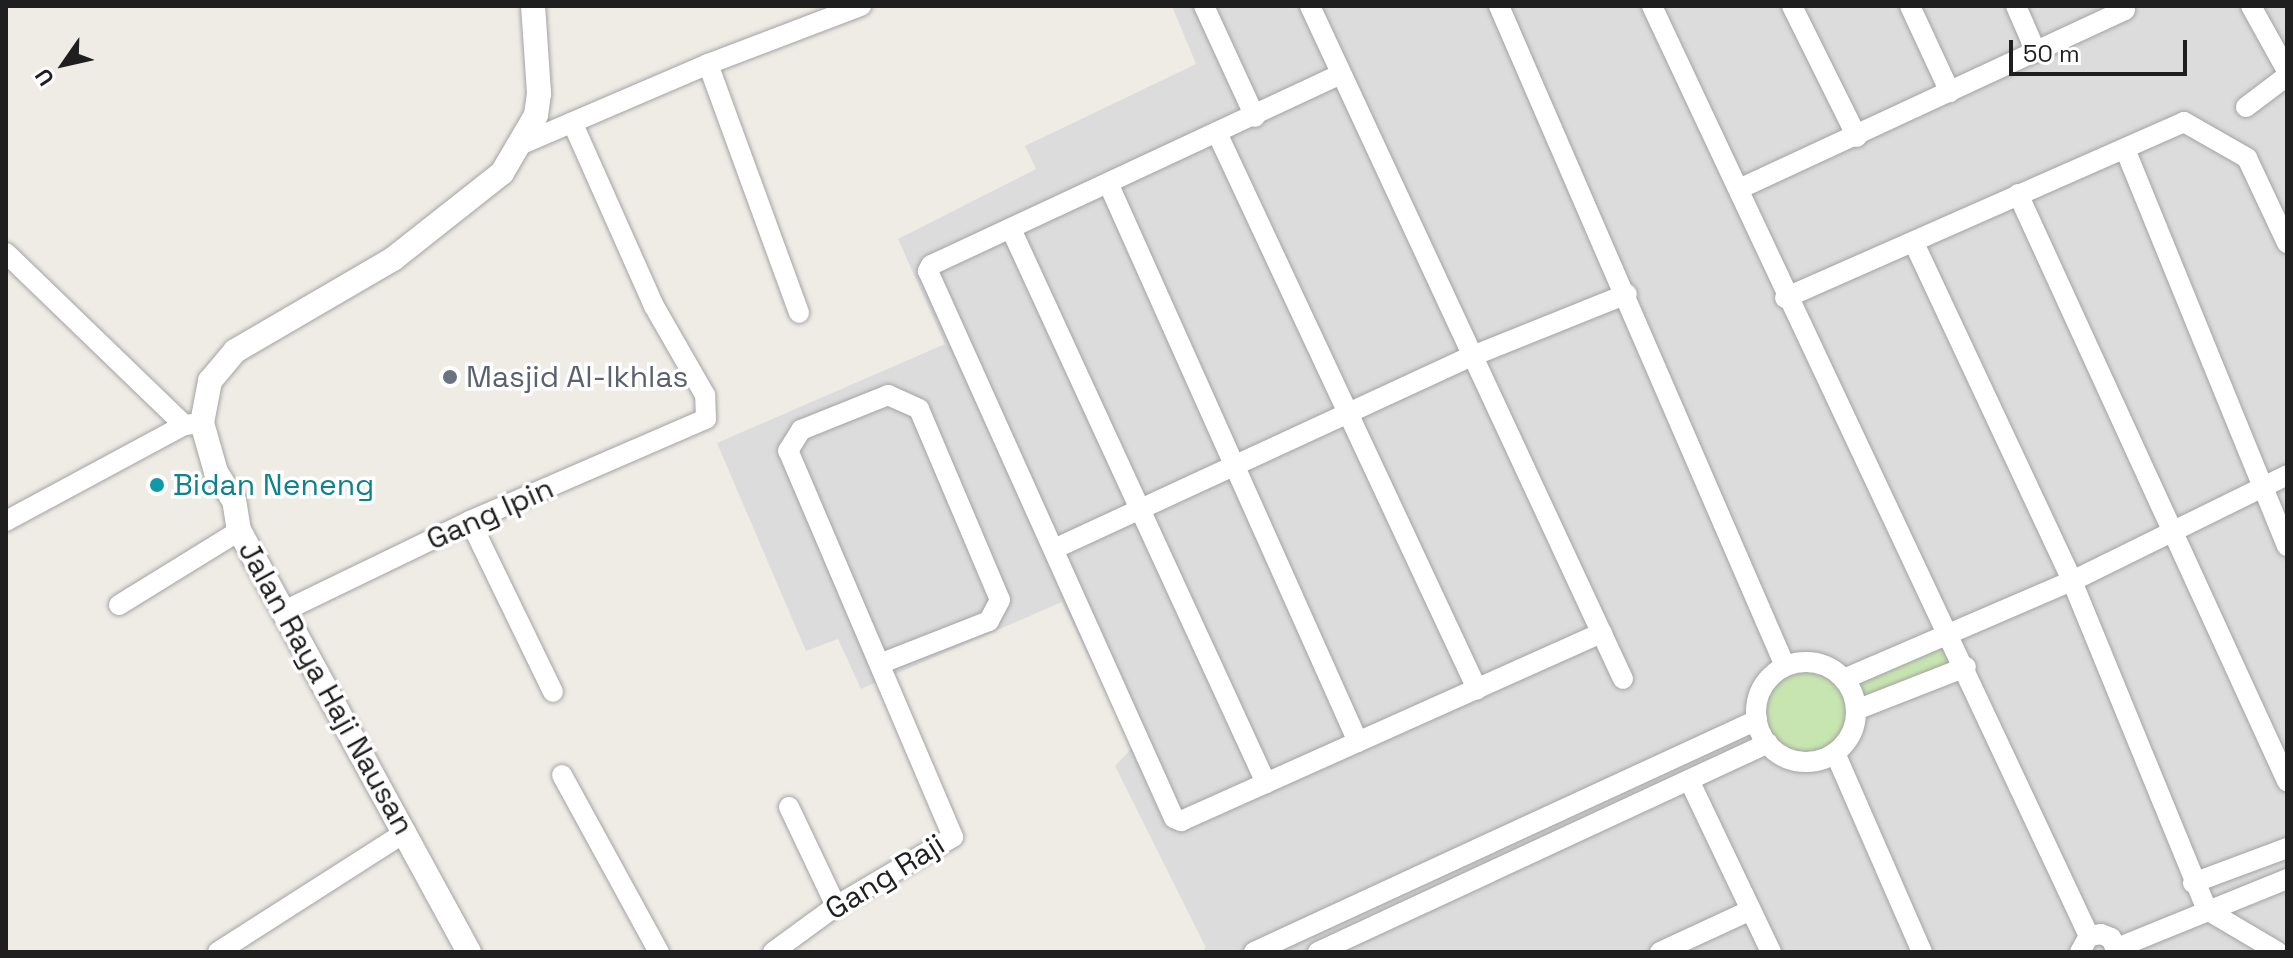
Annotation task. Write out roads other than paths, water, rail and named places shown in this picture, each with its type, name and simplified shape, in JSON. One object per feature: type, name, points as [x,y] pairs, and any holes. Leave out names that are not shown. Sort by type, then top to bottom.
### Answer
[{"type":"street","name":"Jalan Raya Haji Nausan","points":[[469,952],[239,531],[234,501],[193,424],[210,381],[235,351],[288,324],[442,225],[502,173],[524,143],[539,93],[533,6]]},
{"type":"street","points":[[524,143],[708,64],[861,6]]},
{"type":"street","points":[[1204,6],[1255,117]]},
{"type":"street","points":[[1310,6],[1470,357],[1623,679]]},
{"type":"street","points":[[1499,6],[1627,294],[1785,666]]},
{"type":"street","points":[[1652,6],[1739,189],[1785,298],[1966,667],[2084,944],[2111,938],[2117,950],[2287,879]]},
{"type":"street","points":[[1792,6],[1857,137]]},
{"type":"street","points":[[1910,6],[1950,92]]},
{"type":"street","points":[[2016,6],[2036,52]]},
{"type":"street","points":[[1739,189],[1857,137],[2125,10],[2123,6]]},
{"type":"street","points":[[2246,107],[2287,73],[2251,6]]},
{"type":"street","points":[[708,64],[799,313]]},
{"type":"street","points":[[1341,74],[1218,135],[931,265],[928,275],[1175,820],[1266,783],[1602,633]]},
{"type":"street","name":"Gang Ipin","points":[[282,612],[470,521],[702,423],[709,409],[705,395],[654,306],[572,122]]},
{"type":"street","points":[[1785,298],[2184,122],[2247,158],[2287,243]]},
{"type":"street","points":[[1218,135],[1352,413],[1477,689]]},
{"type":"street","points":[[2125,149],[2258,486],[2287,546]]},
{"type":"street","points":[[1109,185],[1358,742]]},
{"type":"street","points":[[2018,194],[2287,781]]},
{"type":"street","points":[[1011,229],[1266,783]]},
{"type":"street","points":[[1914,243],[2072,581],[2193,883],[2207,910],[2278,952]]},
{"type":"street","points":[[6,253],[193,424],[9,514]]},
{"type":"street","points":[[1054,549],[1470,357],[1627,294]]},
{"type":"street","points":[[888,395],[919,409],[1000,600],[989,621],[882,663],[788,451],[801,430],[888,395]]},
{"type":"street","points":[[1844,679],[2072,581],[2258,486],[2287,475]]},
{"type":"street","points":[[470,521],[553,692]]},
{"type":"street","points":[[119,605],[239,531]]},
{"type":"street","name":"Gang Raji","points":[[773,952],[836,906],[947,844],[953,828],[924,773],[882,663]]},
{"type":"street","points":[[1817,663],[1844,679],[1856,710],[1847,741],[1820,762],[1787,758],[1768,743],[1757,720],[1762,688],[1785,666],[1817,663]]},
{"type":"street","points":[[1856,710],[1966,667]]},
{"type":"street","points":[[1254,952],[1757,720]]},
{"type":"street","points":[[1318,952],[1768,743]]},
{"type":"street","points":[[1835,753],[1922,952]]},
{"type":"street","points":[[562,775],[659,952]]},
{"type":"street","points":[[1689,780],[1771,952]]},
{"type":"street","points":[[789,807],[836,906]]},
{"type":"street","points":[[218,952],[406,832]]},
{"type":"street","points":[[2193,883],[2287,848]]},
{"type":"street","points":[[1438,868],[1448,892]]},
{"type":"street","points":[[1660,952],[1751,910]]},
{"type":"place","name":"Masjid Al-Ikhlas","points":[[450,377]]},
{"type":"place","name":"Bidan Neneng","points":[[157,485]]}]
